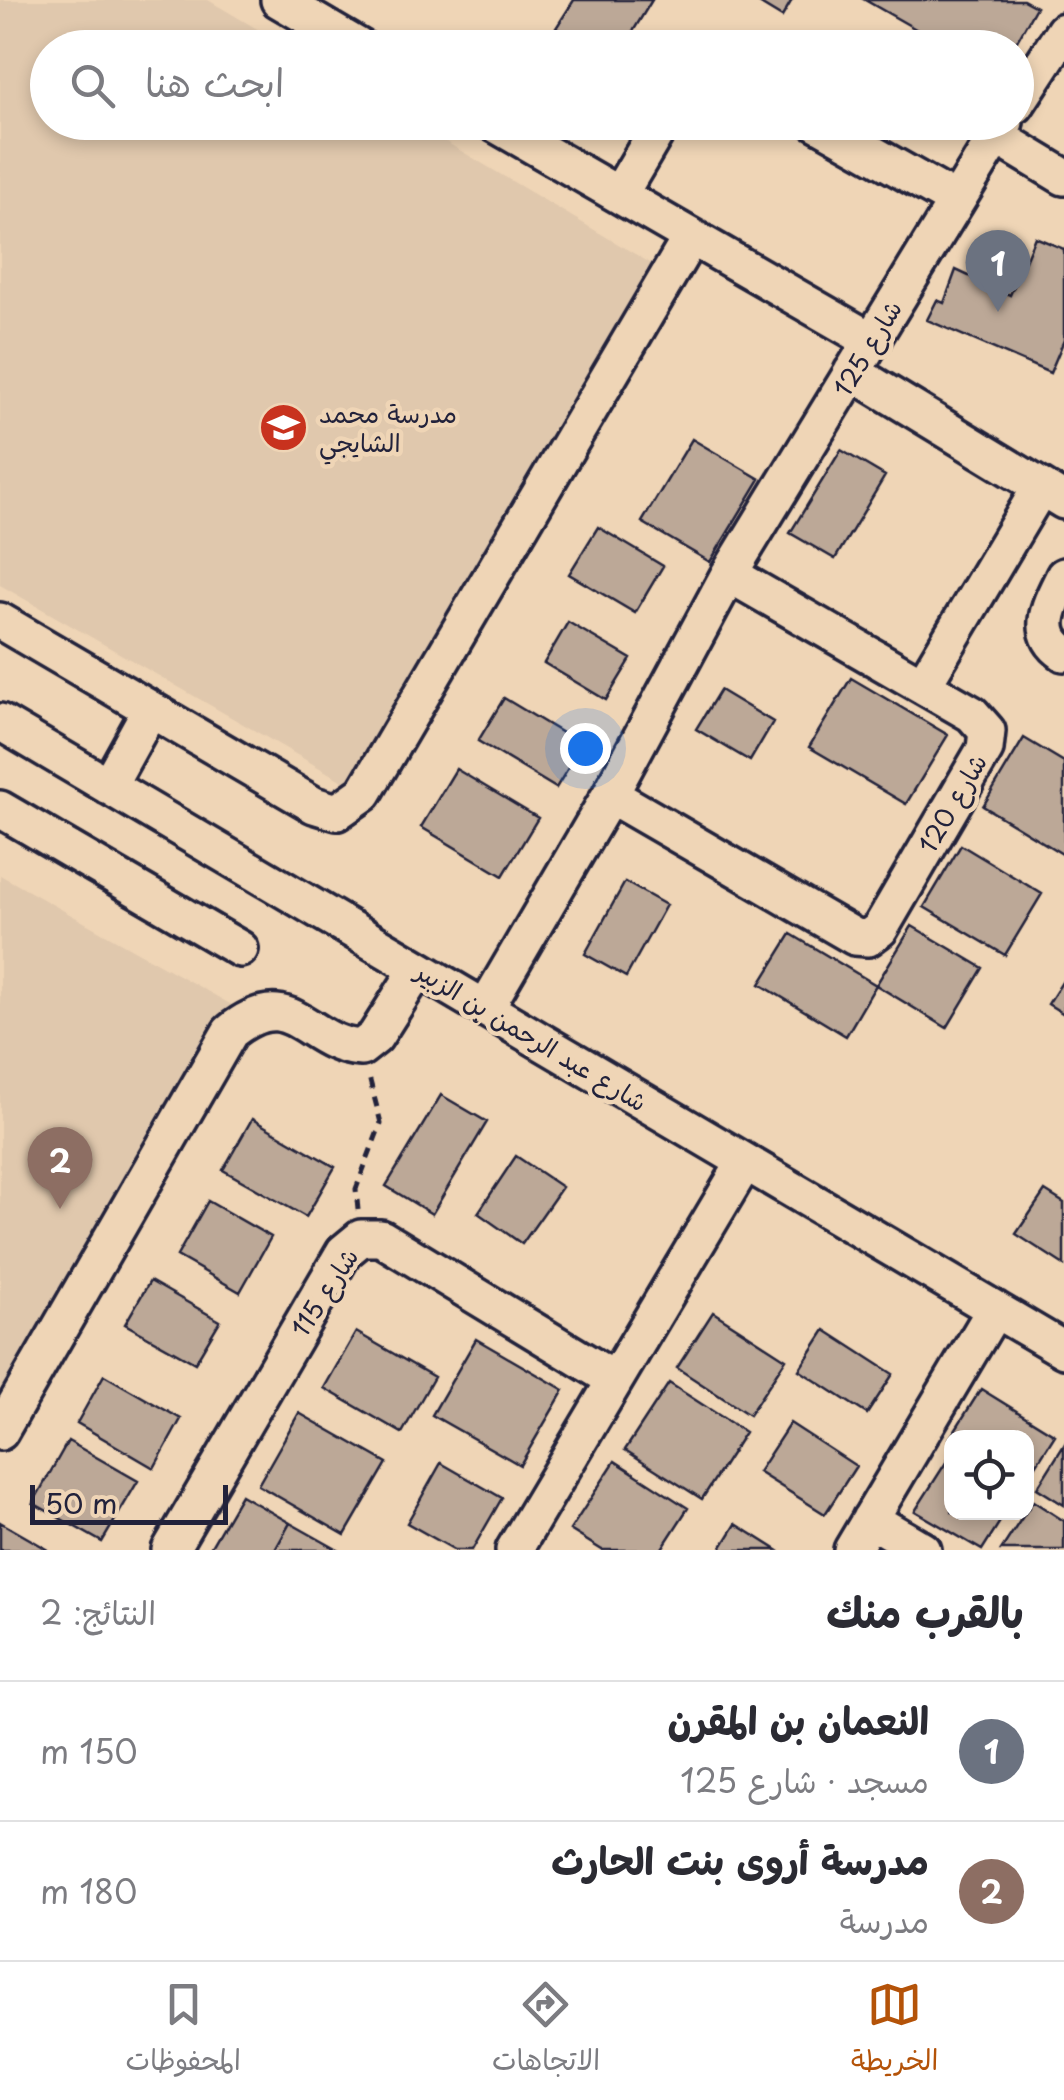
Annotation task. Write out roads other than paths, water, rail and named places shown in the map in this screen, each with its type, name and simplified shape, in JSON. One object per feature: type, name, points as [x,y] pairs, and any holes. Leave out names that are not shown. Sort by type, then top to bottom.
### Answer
[{"type":"street","points":[[278,0],[330,30]]},
{"type":"street","points":[[1034,77],[1064,31]]},
{"type":"street","points":[[523,140],[872,341]]},
{"type":"street","points":[[619,196],[652,140]]},
{"type":"street","points":[[848,140],[956,202]]},
{"type":"street","name":"شارع 125","points":[[729,574],[994,140]]},
{"type":"street","points":[[1015,140],[1064,177]]},
{"type":"street","points":[[0,621],[326,811],[337,812],[359,800],[691,237]]},
{"type":"street","points":[[852,372],[1052,495],[923,685]]},
{"type":"street","points":[[485,1009],[610,795],[729,574]]},
{"type":"street","name":"شارع 120","points":[[610,795],[855,936],[868,938],[880,928],[985,749],[987,731],[972,714],[729,574]]},
{"type":"street","points":[[1064,576],[1046,612],[1045,627],[1064,653]]},
{"type":"street","points":[[108,786],[150,710]]},
{"type":"street","name":"شارع عبد الرحمن بن الزبير","points":[[1,724],[1064,1350]]},
{"type":"street","points":[[0,809],[240,949]]},
{"type":"street","points":[[0,1432],[230,1032],[250,1017],[278,1012],[347,1047],[362,1048],[376,1037],[418,969]]},
{"type":"street","points":[[514,1550],[745,1162]]},
{"type":"street","name":"شارع 115","points":[[170,1550],[344,1252],[361,1238],[381,1238],[615,1380]]},
{"type":"street","points":[[852,1550],[995,1309]]},
{"type":"street","points":[[870,1519],[923,1550]]},
{"type":"place","name":"النعمان بن المقرن","points":[[998,312]]},
{"type":"place","name":"مدرسة محمد الشايجي","points":[[284,427]]},
{"type":"place","name":"مدرسة أروى بنت الحارث","points":[[60,1209]]}]
